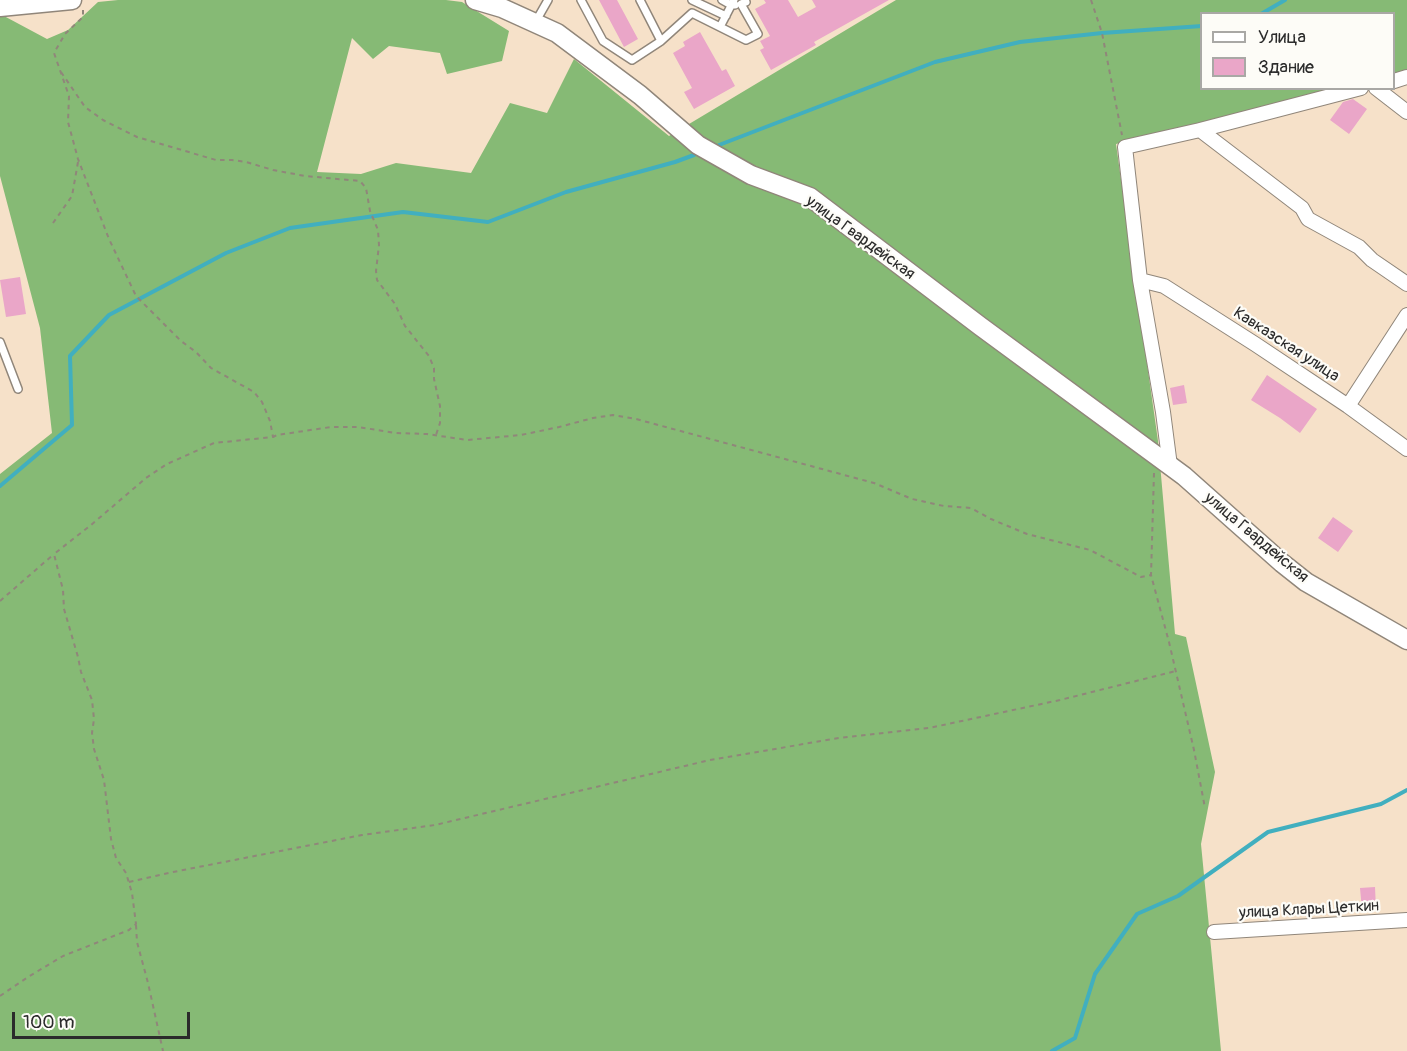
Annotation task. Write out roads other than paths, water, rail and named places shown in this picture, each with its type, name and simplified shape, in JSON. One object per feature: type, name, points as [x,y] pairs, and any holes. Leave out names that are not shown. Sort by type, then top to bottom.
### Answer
[{"type":"street","name":"улица Гвардейская","points":[[475,0],[502,8],[557,33],[640,95],[698,145],[751,175],[810,197],[970,319],[1184,476],[1282,564],[1306,582],[1407,640]]},
{"type":"street","points":[[0,7],[77,4]]},
{"type":"street","points":[[1170,466],[1140,280],[1125,147],[1353,90]]},
{"type":"street","points":[[1379,90],[1407,112]]},
{"type":"street","points":[[1200,130],[1302,208],[1308,219],[1359,247],[1372,260],[1407,284]]},
{"type":"street","name":"Кавказская улица","points":[[1140,280],[1164,286],[1348,406],[1407,449]]},
{"type":"street","points":[[1348,406],[1407,315]]},
{"type":"street","name":"улица Клары Цеткин","points":[[1214,932],[1407,920]]},
{"type":"lane","points":[[535,23],[548,0]]},
{"type":"lane","points":[[581,0],[603,41],[632,60],[661,41],[701,2]]},
{"type":"lane","points":[[640,0],[661,41]]},
{"type":"lane","points":[[692,0],[701,2],[726,16]]},
{"type":"lane","points":[[692,13],[746,40],[758,34],[738,3],[722,0]]},
{"type":"lane","points":[[720,27],[738,3]]},
{"type":"lane","points":[[0,342],[18,389]]},
{"type":"waterway","points":[[1264,12],[1285,0]]},
{"type":"waterway","points":[[719,145],[935,62],[1020,42],[1200,26]]},
{"type":"waterway","points":[[0,486],[72,425],[70,356],[109,315],[226,253],[290,228],[403,212],[488,222],[566,192],[694,155]]},
{"type":"waterway","points":[[1052,1051],[1075,1038],[1095,974],[1137,914],[1178,896],[1268,832],[1381,804],[1407,790]]}]
